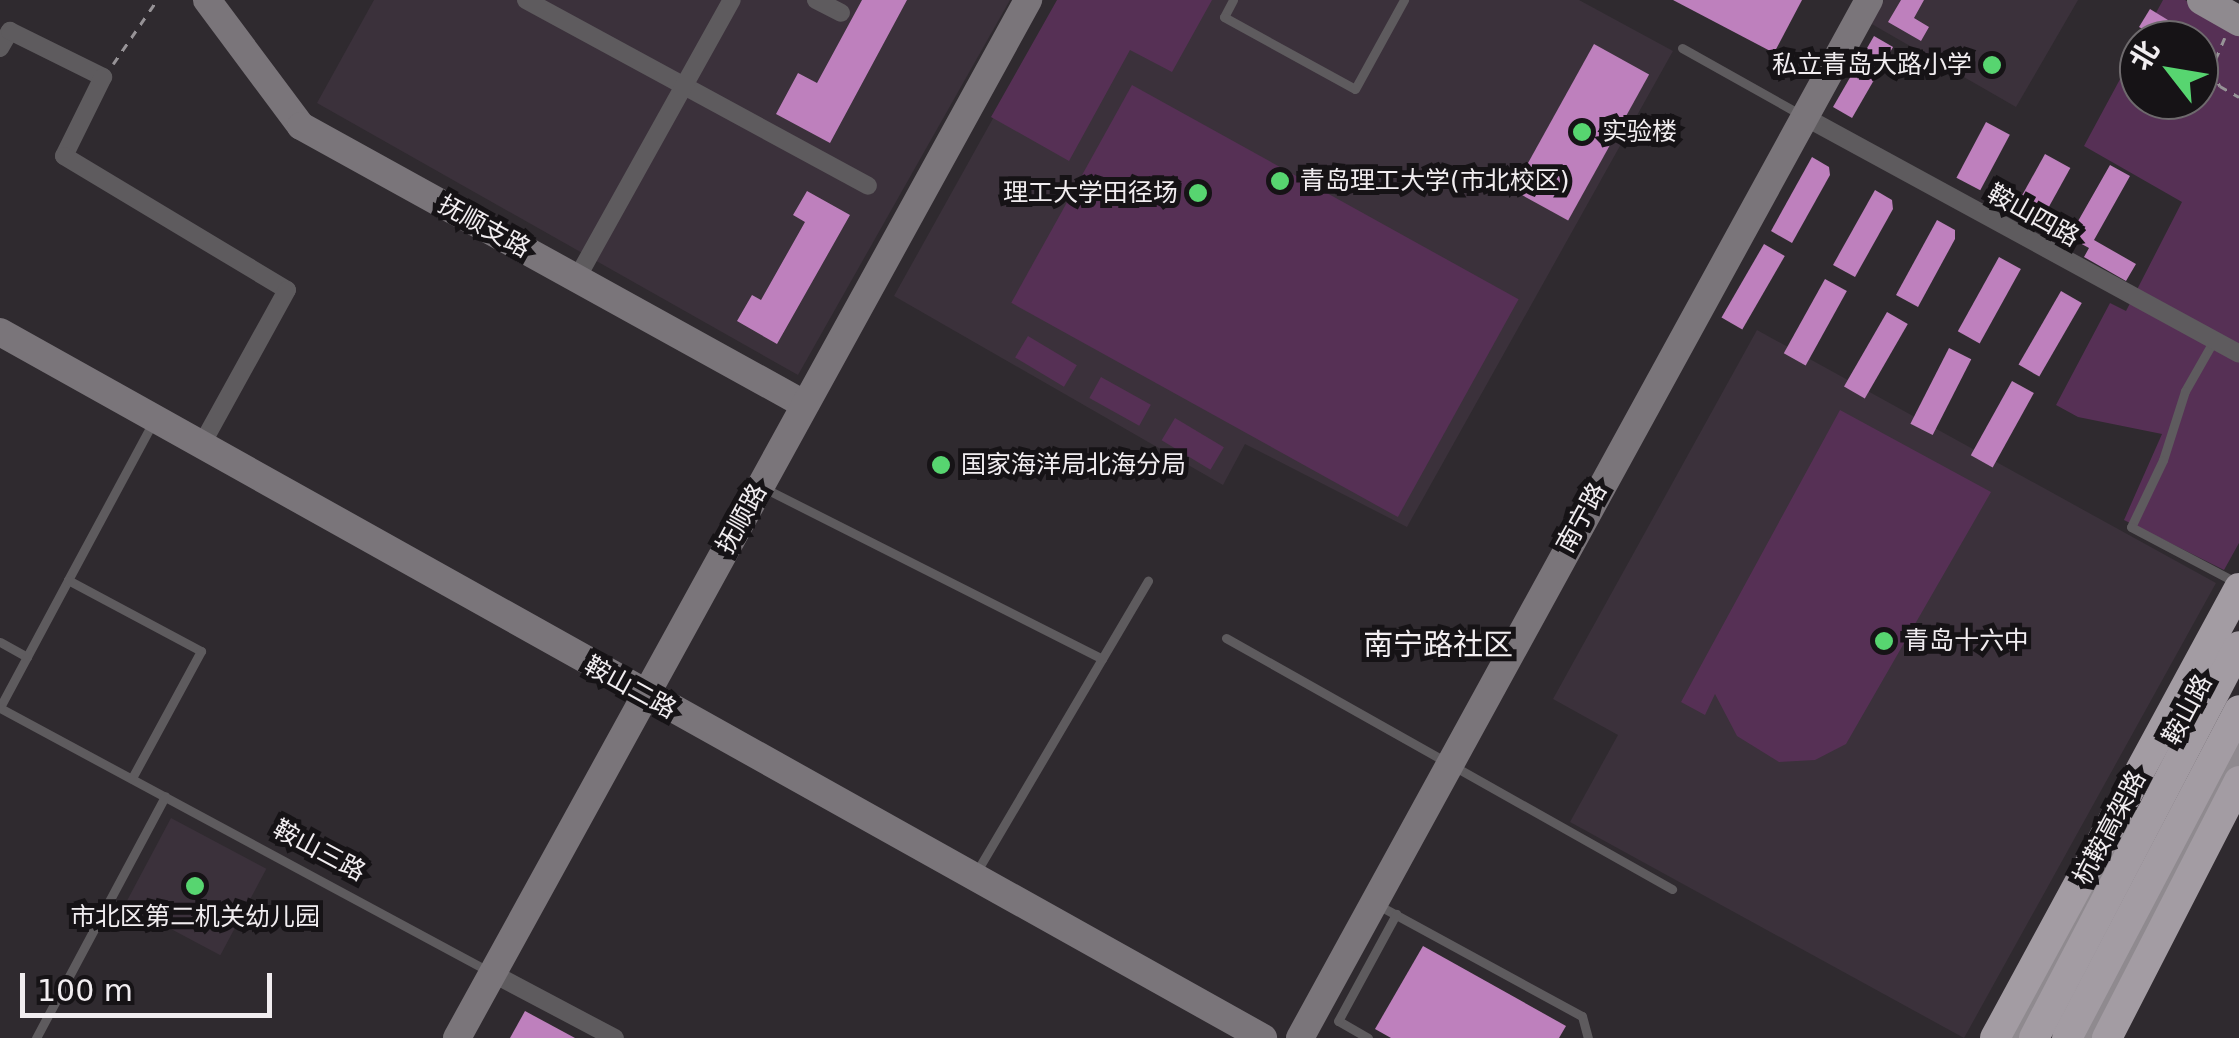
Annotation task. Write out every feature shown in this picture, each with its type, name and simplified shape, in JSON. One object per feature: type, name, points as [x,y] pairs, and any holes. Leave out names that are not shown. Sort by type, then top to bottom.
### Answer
[{"type":"highway","points":[[1995,1038],[2239,587]]},
{"type":"highway","name":"杭鞍高架路","points":[[2034,1038],[2239,646]]},
{"type":"highway","points":[[2068,1038],[2239,710]]},
{"type":"highway","points":[[2107,1038],[2239,781]]},
{"type":"main road","points":[[2202,0],[2236,19]]},
{"type":"main road","name":"鞍山路","points":[[2016,1038],[2210,669],[2239,587]]},
{"type":"main road","points":[[2083,1038],[2239,750]]},
{"type":"street","name":"抚顺支路","points":[[208,0],[301,126],[804,404]]},
{"type":"street","points":[[526,0],[868,186]]},
{"type":"street","points":[[577,278],[732,0]]},
{"type":"street","points":[[816,0],[841,14]]},
{"type":"street","name":"抚顺路","points":[[457,1038],[1028,0]]},
{"type":"street","name":"南宁路","points":[[1300,1038],[1383,908],[1448,760],[1869,0]]},
{"type":"street","points":[[0,48],[10,32],[103,77],[64,156],[287,290],[201,446]]},
{"type":"street","name":"鞍山四路","points":[[1805,117],[2239,354]]},
{"type":"street","name":"鞍山二路","points":[[0,332],[644,697],[1263,1038]]},
{"type":"street","name":"鞍山三路","points":[[492,973],[614,1038]]},
{"type":"lane","points":[[1233,0],[1224,17],[1355,89],[1404,0]]},
{"type":"lane","points":[[1682,48],[1805,117]]},
{"type":"lane","points":[[2214,340],[2185,390],[2163,460],[2131,527],[2239,587]]},
{"type":"lane","points":[[0,708],[154,420]]},
{"type":"lane","points":[[760,486],[1102,660]]},
{"type":"lane","points":[[68,580],[201,651],[132,778]]},
{"type":"lane","points":[[973,878],[1148,581]]},
{"type":"lane","points":[[1226,638],[1672,889]]},
{"type":"lane","points":[[0,642],[27,657]]},
{"type":"lane","name":"鞍山三路","points":[[0,708],[492,973]]},
{"type":"lane","points":[[36,1038],[165,796]]},
{"type":"lane","points":[[1368,1038],[1338,1022],[1383,908],[1582,1016],[1588,1038]]},
{"type":"path","points":[[103,77],[157,0]]},
{"type":"path","points":[[2236,19],[2212,69],[2220,86],[2239,96]]},
{"type":"shaded area","points":[[374,0],[1010,0],[798,375],[317,103]]},
{"type":"shaded area","points":[[1057,0],[1212,0],[1172,72],[1130,50],[1069,161],[991,117]]},
{"type":"shaded area","name":"青岛理工大学(市北校区)","points":[[1059,0],[1579,0],[1673,51],[1407,527],[1245,444],[1223,485],[894,296]]},
{"type":"shaded area","name":"私立青岛大路小学","points":[[1884,0],[2078,0],[2016,107],[1870,23]]},
{"type":"shaded area","points":[[2163,0],[2185,0],[2219,20],[2152,20]]},
{"type":"shaded area","points":[[2219,20],[2239,32],[2239,543],[2224,570],[2124,520],[2162,434],[2078,417],[2056,405],[2110,303],[2126,311],[2182,202],[2084,146],[2119,81],[2119,120],[2219,120]]},
{"type":"shaded area","name":"理工大学田径场","points":[[1132,85],[1519,299],[1398,517],[1011,303]]},
{"type":"shaded area","name":"青岛十六中","points":[[1757,330],[2216,583],[1964,1038],[1570,822],[1618,735],[1553,699]]},
{"type":"shaded area","points":[[1028,336],[1077,365],[1064,387],[1015,357]]},
{"type":"shaded area","points":[[1101,377],[1151,405],[1139,426],[1089,398]]},
{"type":"shaded area","points":[[1840,410],[1991,492],[1846,744],[1815,760],[1779,762],[1737,736],[1715,694],[1705,715],[1681,702]]},
{"type":"shaded area","points":[[1175,418],[1224,447],[1210,470],[1162,440]]},
{"type":"shaded area","name":"市北区第二机关幼儿园","points":[[171,818],[266,869],[220,955],[125,905]]},
{"type":"building","points":[[862,0],[907,0],[830,143],[776,114],[798,73],[817,83]]},
{"type":"building","points":[[1673,0],[1802,0],[1774,53]]},
{"type":"building","points":[[1901,0],[1924,0],[1914,18],[1929,27],[1921,41],[1888,22]]},
{"type":"building","points":[[2150,9],[2168,20],[2143,20]]},
{"type":"building","points":[[1874,36],[1893,47],[1852,118],[1833,107]]},
{"type":"building","name":"实验楼","points":[[1594,44],[1649,75],[1568,221],[1513,190]]},
{"type":"building","points":[[1986,122],[2010,135],[1980,190],[1956,178]]},
{"type":"building","points":[[2045,154],[2070,168],[2040,223],[2014,209]]},
{"type":"building","points":[[1812,157],[1829,167],[1830,175],[1792,243],[1771,231]]},
{"type":"building","points":[[2110,165],[2130,176],[2094,240],[2136,264],[2126,281],[2084,257],[2089,248],[2069,237]]},
{"type":"building","points":[[1875,190],[1892,200],[1893,209],[1855,277],[1833,265]]},
{"type":"building","points":[[807,191],[850,215],[777,344],[737,321],[752,295],[761,300],[805,222],[793,215]]},
{"type":"building","points":[[1937,220],[1955,230],[1955,239],[1918,307],[1896,295]]},
{"type":"building","points":[[1764,244],[1785,256],[1742,330],[1722,318]]},
{"type":"building","points":[[1999,257],[2021,269],[1980,343],[1958,331]]},
{"type":"building","points":[[1825,279],[1847,291],[1806,365],[1784,353]]},
{"type":"building","points":[[2061,291],[2082,303],[2039,377],[2018,365]]},
{"type":"building","points":[[1887,312],[1908,324],[1865,398],[1844,386]]},
{"type":"building","points":[[1949,348],[1971,359],[1933,435],[1910,424]]},
{"type":"building","points":[[2012,381],[2034,393],[1993,467],[1971,455]]},
{"type":"building","points":[[1423,946],[1566,1026],[1559,1038],[1391,1038],[1375,1029]]},
{"type":"building","points":[[525,1011],[575,1038],[510,1038]]},
{"type":"place","name":"私立青岛大路小学","points":[[1992,65]]},
{"type":"place","name":"实验楼","points":[[1582,132]]},
{"type":"place","name":"青岛理工大学(市北校区)","points":[[1280,181]]},
{"type":"place","name":"理工大学田径场","points":[[1198,193]]},
{"type":"place","name":"国家海洋局北海分局","points":[[941,465]]},
{"type":"place","name":"青岛十六中","points":[[1884,641]]},
{"type":"place","name":"市北区第二机关幼儿园","points":[[195,886]]},
{"type":"district","name":"南宁路社区","points":[[1438,645]]}]
